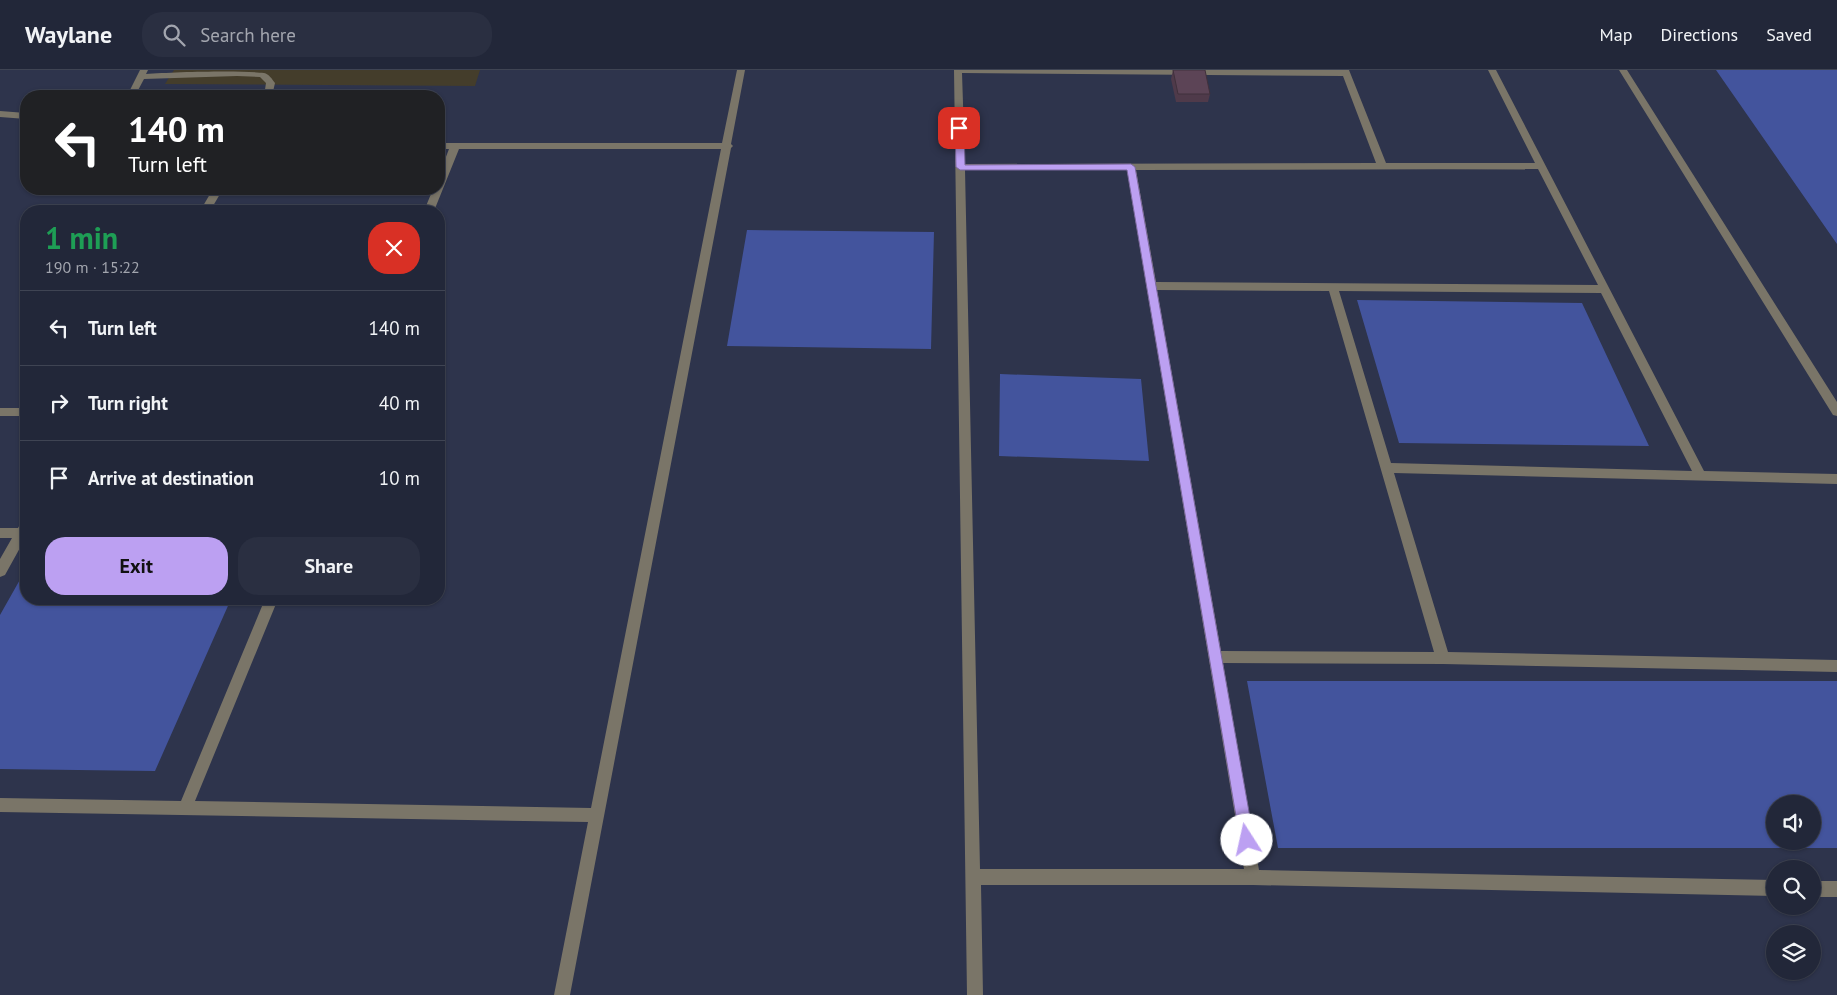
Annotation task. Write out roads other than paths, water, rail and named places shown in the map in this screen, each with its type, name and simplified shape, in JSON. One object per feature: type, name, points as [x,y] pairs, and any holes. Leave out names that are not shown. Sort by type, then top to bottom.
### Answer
[{"type":"street","points":[[562,995],[728,146],[741,70]]},
{"type":"street","points":[[976,995],[958,70],[1346,72],[1382,166]]},
{"type":"street","points":[[1492,70],[1701,476]]},
{"type":"street","points":[[1623,70],[1837,412]]},
{"type":"street","points":[[134,90],[142,73],[224,71],[251,72],[263,75],[271,83],[269,90]]},
{"type":"street","points":[[0,114],[20,116]]},
{"type":"street","points":[[445,146],[728,146]]},
{"type":"street","points":[[445,172],[456,146]]},
{"type":"street","points":[[960,167],[1543,166]]},
{"type":"street","points":[[1131,167],[1253,877]]},
{"type":"street","points":[[1152,286],[1605,289]]},
{"type":"street","points":[[1333,287],[1443,658]]},
{"type":"street","points":[[0,412],[20,412]]},
{"type":"street","points":[[1387,468],[1837,479]]},
{"type":"street","points":[[0,533],[20,530]]},
{"type":"street","points":[[0,571],[20,536]]},
{"type":"street","points":[[185,808],[268,605]]},
{"type":"street","points":[[1216,656],[1443,658],[1837,666]]},
{"type":"street","points":[[0,805],[598,815]]},
{"type":"street","points":[[973,877],[1253,877],[1766,888]]},
{"type":"street","points":[[1821,889],[1837,889]]}]
